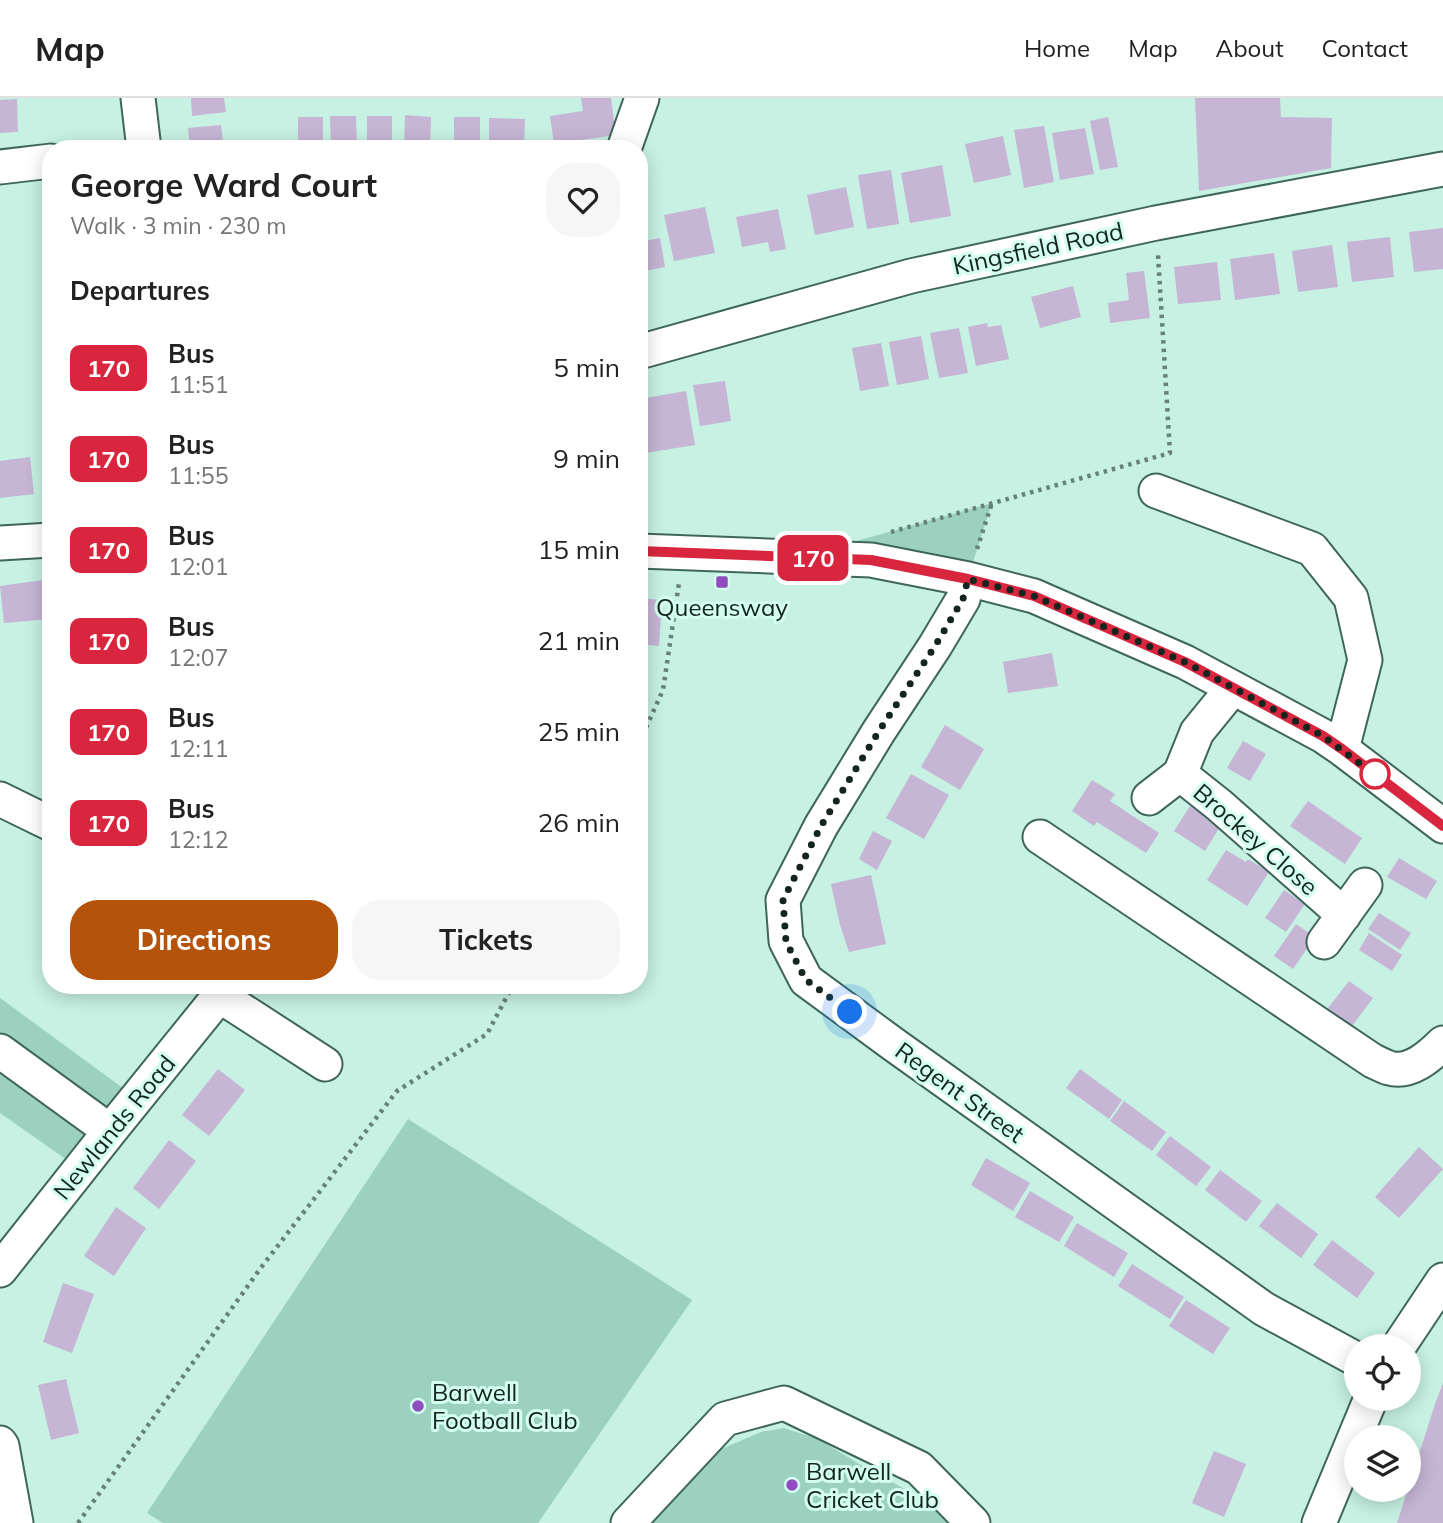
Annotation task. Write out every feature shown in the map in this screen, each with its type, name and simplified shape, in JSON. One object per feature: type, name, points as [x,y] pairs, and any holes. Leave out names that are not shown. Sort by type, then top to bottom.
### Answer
[{"type":"street","points":[[138,98],[143,140]]},
{"type":"street","points":[[627,140],[642,98]]},
{"type":"street","points":[[0,167],[42,162]]},
{"type":"street","name":"Kingsfield Road","points":[[648,349],[911,276],[1156,223],[1443,169]]},
{"type":"street","points":[[1156,491],[1312,549],[1351,598],[1365,660],[1342,749]]},
{"type":"street","points":[[0,543],[42,541]]},
{"type":"street","points":[[648,551],[972,564],[1034,596],[1185,662],[1323,736],[1443,826]]},
{"type":"street","name":"Regent Street","points":[[972,564],[963,599],[821,826],[783,900],[786,942],[806,980],[893,1044],[1264,1309],[1344,1352]]},
{"type":"street","name":"Brockey Close","points":[[1232,689],[1198,732],[1180,774],[1344,915]]},
{"type":"street","points":[[1149,798],[1180,774]]},
{"type":"street","points":[[0,799],[42,820]]},
{"type":"street","points":[[1040,837],[1373,1061],[1390,1068],[1407,1068],[1432,1054],[1443,1043]]},
{"type":"street","points":[[1324,942],[1365,885]]},
{"type":"street","name":"Newlands Road","points":[[0,1270],[221,994]]},
{"type":"street","points":[[229,994],[325,1064]]},
{"type":"street","points":[[0,1051],[110,1131]]},
{"type":"street","points":[[1407,1334],[1443,1280]]},
{"type":"street","points":[[628,1523],[725,1419],[784,1403],[919,1468],[973,1523]]},
{"type":"street","points":[[1319,1523],[1366,1411]]},
{"type":"street","points":[[0,1443],[16,1523]]},
{"type":"path","points":[[878,535],[1170,453],[1156,223]]},
{"type":"path","points":[[972,564],[992,503]]},
{"type":"path","points":[[648,723],[663,690],[683,553]]},
{"type":"path","points":[[78,1523],[260,1269],[397,1091],[487,1034],[508,994]]},
{"type":"green space","points":[[992,503],[973,562],[853,542]]},
{"type":"green space","points":[[0,998],[131,1094],[80,1169],[0,1113]]},
{"type":"green space","name":"Barwell Football Club","points":[[408,1119],[692,1300],[538,1523],[163,1523],[147,1513]]},
{"type":"green space","name":"Barwell Cricket Club","points":[[784,1428],[818,1439],[934,1505],[955,1523],[653,1523],[717,1451],[761,1432]]},
{"type":"building","points":[[191,98],[224,98],[226,112],[192,116]]},
{"type":"building","points":[[581,98],[611,98],[616,135],[582,140],[553,140],[550,116],[583,111]]},
{"type":"building","points":[[1195,98],[1280,98],[1281,117],[1332,118],[1331,168],[1199,191]]},
{"type":"building","points":[[17,99],[18,132],[0,133],[0,100]]},
{"type":"building","points":[[405,115],[431,117],[430,140],[404,140]]},
{"type":"building","points":[[330,116],[356,116],[357,140],[331,140]]},
{"type":"building","points":[[367,116],[392,116],[392,140],[367,140]]},
{"type":"building","points":[[298,117],[323,117],[323,140],[298,140]]},
{"type":"building","points":[[454,117],[480,117],[480,140],[454,140]]},
{"type":"building","points":[[1108,117],[1118,167],[1100,170],[1090,121]]},
{"type":"building","points":[[489,118],[525,119],[524,140],[489,140]]},
{"type":"building","points":[[221,125],[223,140],[189,140],[188,128]]},
{"type":"building","points":[[1044,126],[1054,182],[1024,188],[1014,130]]},
{"type":"building","points":[[1085,128],[1094,174],[1060,180],[1052,133]]},
{"type":"building","points":[[1003,136],[1011,175],[974,183],[965,144]]},
{"type":"building","points":[[942,165],[951,216],[910,223],[901,173]]},
{"type":"building","points":[[891,170],[899,224],[867,229],[858,175]]},
{"type":"building","points":[[846,187],[854,227],[815,235],[807,195]]},
{"type":"building","points":[[705,207],[715,253],[674,261],[664,215]]},
{"type":"building","points":[[778,209],[786,249],[770,252],[768,242],[742,247],[736,217]]},
{"type":"building","points":[[1443,228],[1443,269],[1414,272],[1409,232]]},
{"type":"building","points":[[1390,237],[1394,277],[1352,282],[1347,242]]},
{"type":"building","points":[[660,238],[665,267],[648,270],[648,240]]},
{"type":"building","points":[[1332,245],[1338,287],[1298,292],[1292,251]]},
{"type":"building","points":[[1274,253],[1280,294],[1235,300],[1230,259]]},
{"type":"building","points":[[1217,262],[1221,300],[1178,304],[1174,267]]},
{"type":"building","points":[[1144,271],[1150,318],[1110,323],[1108,303],[1129,300],[1126,273]]},
{"type":"building","points":[[1073,286],[1081,317],[1040,328],[1031,297]]},
{"type":"building","points":[[987,323],[988,327],[1001,325],[1009,359],[976,366],[968,327]]},
{"type":"building","points":[[959,328],[968,373],[939,378],[930,333]]},
{"type":"building","points":[[921,336],[929,379],[897,385],[889,342]]},
{"type":"building","points":[[881,343],[889,386],[860,391],[852,348]]},
{"type":"building","points":[[725,381],[731,421],[700,426],[693,385]]},
{"type":"building","points":[[686,391],[695,445],[648,453],[648,397]]},
{"type":"building","points":[[30,457],[34,494],[0,498],[0,461]]},
{"type":"building","points":[[42,580],[42,620],[4,623],[0,586]]},
{"type":"building","points":[[648,599],[662,600],[659,646],[648,645]]},
{"type":"building","points":[[1052,653],[1058,686],[1008,693],[1003,662]]},
{"type":"building","points":[[945,725],[984,749],[960,790],[921,767]]},
{"type":"building","points":[[1243,741],[1266,754],[1250,781],[1227,768]]},
{"type":"building","points":[[911,774],[949,795],[924,839],[886,818]]},
{"type":"building","points":[[1092,780],[1115,794],[1110,801],[1159,833],[1146,853],[1097,822],[1094,826],[1072,811]]},
{"type":"building","points":[[1308,801],[1362,838],[1345,864],[1290,826]]},
{"type":"building","points":[[1190,806],[1221,825],[1205,851],[1174,831]]},
{"type":"building","points":[[873,831],[892,841],[877,870],[859,859]]},
{"type":"building","points":[[1226,850],[1269,872],[1247,906],[1207,880]]},
{"type":"building","points":[[1399,858],[1437,881],[1426,899],[1387,877]]},
{"type":"building","points":[[871,875],[886,944],[849,952],[831,884]]},
{"type":"building","points":[[1284,890],[1305,904],[1286,932],[1265,918]]},
{"type":"building","points":[[1379,913],[1411,933],[1400,950],[1368,929]]},
{"type":"building","points":[[1296,924],[1315,937],[1293,969],[1274,956]]},
{"type":"building","points":[[1369,933],[1402,955],[1392,971],[1359,950]]},
{"type":"building","points":[[1349,981],[1373,998],[1352,1026],[1328,1008]]},
{"type":"building","points":[[218,1069],[245,1090],[209,1136],[182,1115]]},
{"type":"building","points":[[1080,1069],[1122,1100],[1109,1119],[1066,1088]]},
{"type":"building","points":[[1124,1101],[1166,1132],[1152,1151],[1110,1121]]},
{"type":"building","points":[[1170,1136],[1211,1167],[1196,1186],[1156,1155]]},
{"type":"building","points":[[169,1140],[196,1161],[159,1209],[133,1188]]},
{"type":"building","points":[[1419,1147],[1443,1169],[1399,1218],[1375,1197]]},
{"type":"building","points":[[986,1158],[1030,1183],[1013,1211],[971,1185]]},
{"type":"building","points":[[1220,1170],[1262,1201],[1246,1222],[1205,1190]]},
{"type":"building","points":[[1030,1191],[1074,1217],[1059,1242],[1015,1217]]},
{"type":"building","points":[[1277,1203],[1318,1234],[1301,1258],[1259,1226]]},
{"type":"building","points":[[116,1207],[146,1228],[114,1276],[84,1256]]},
{"type":"building","points":[[1077,1223],[1128,1253],[1114,1277],[1064,1246]]},
{"type":"building","points":[[1332,1240],[1375,1273],[1357,1298],[1313,1265]]},
{"type":"building","points":[[1132,1264],[1184,1297],[1170,1319],[1118,1286]]},
{"type":"building","points":[[63,1283],[94,1294],[72,1353],[43,1342]]},
{"type":"building","points":[[1186,1300],[1230,1328],[1213,1354],[1169,1326]]},
{"type":"building","points":[[66,1379],[79,1433],[51,1440],[38,1385]]},
{"type":"building","points":[[1443,1383],[1443,1523],[1397,1523],[1404,1502],[1421,1502],[1421,1448]]},
{"type":"building","points":[[1214,1451],[1246,1464],[1224,1517],[1192,1503]]},
{"type":"bus line","name":"170","points":[[648,551],[871,560],[968,579],[1034,596],[1185,662],[1323,736],[1443,826]]},
{"type":"place","name":"Queensway","points":[[722,582]]},
{"type":"place","name":"Barwell Football Club","points":[[418,1406]]},
{"type":"place","name":"Barwell Cricket Club","points":[[792,1485]]},
{"type":"route","points":[[850,1012],[806,980],[786,942],[783,900],[821,826],[963,599],[968,579],[1034,596],[1185,662],[1323,736],[1382,780],[1375,774]]}]
